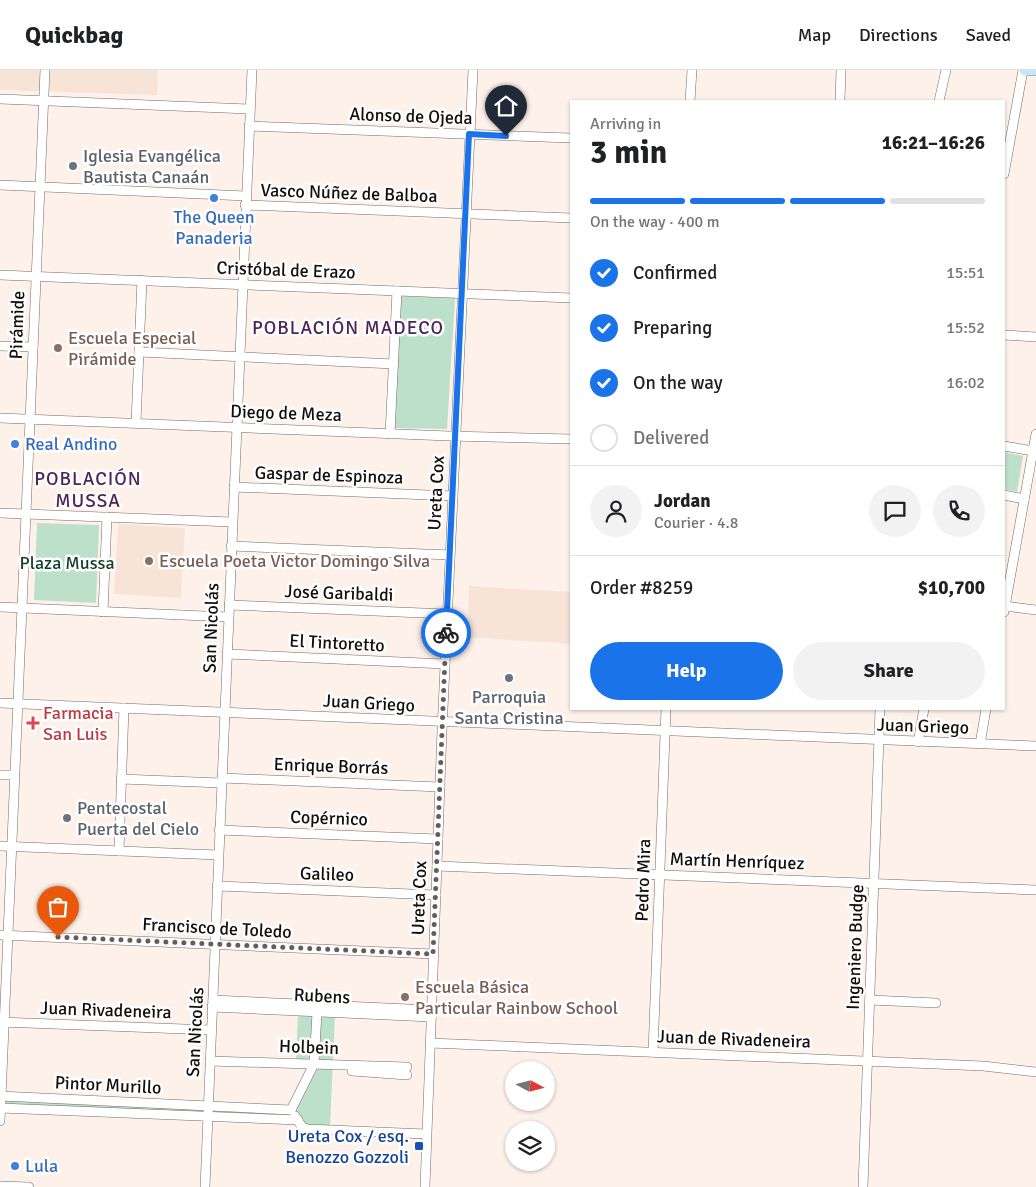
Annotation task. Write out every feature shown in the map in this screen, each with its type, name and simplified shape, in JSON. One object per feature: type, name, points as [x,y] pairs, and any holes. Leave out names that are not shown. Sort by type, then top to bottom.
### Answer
[{"type":"main road","points":[[1024,70],[1036,70]]},
{"type":"street","name":"Pirámide","points":[[0,1121],[4,935],[12,846],[45,70]]},
{"type":"street","name":"San Nicolás","points":[[204,1187],[252,70]]},
{"type":"street","name":"Ureta Cox","points":[[424,1187],[442,722],[473,70]]},
{"type":"street","points":[[690,100],[692,70]]},
{"type":"street","points":[[840,100],[841,70]]},
{"type":"street","points":[[939,100],[946,70]]},
{"type":"street","points":[[1005,169],[1024,70]]},
{"type":"street","points":[[0,98],[249,109]]},
{"type":"street","name":"Alonso de Ojeda","points":[[249,126],[570,138]]},
{"type":"street","name":"Vasco Núñez de Balboa","points":[[0,186],[466,214],[570,218]]},
{"type":"street","name":"Cristóbal de Erazo","points":[[0,274],[570,298]]},
{"type":"street","points":[[136,423],[142,280]]},
{"type":"street","points":[[390,434],[397,291]]},
{"type":"street","points":[[1005,335],[1036,337]]},
{"type":"street","points":[[0,346],[32,347]]},
{"type":"street","points":[[139,352],[394,364]]},
{"type":"street","name":"Diego de Meza","points":[[0,418],[390,434],[570,439]]},
{"type":"street","points":[[1005,603],[1024,499],[1032,474],[1036,434]]},
{"type":"street","points":[[1005,446],[1033,451]]},
{"type":"street","name":"Gaspar de Espinoza","points":[[234,487],[453,496]]},
{"type":"street","points":[[1005,495],[1024,499]]},
{"type":"street","points":[[0,513],[232,522]]},
{"type":"street","points":[[103,612],[106,517]]},
{"type":"street","points":[[231,546],[450,555]]},
{"type":"street","name":"José Garibaldi","points":[[229,605],[447,614]]},
{"type":"street","points":[[0,607],[228,617]]},
{"type":"street","points":[[1005,608],[1036,610]]},
{"type":"street","name":"El Tintoretto","points":[[226,657],[445,666]]},
{"type":"street","name":"Juan Griego","points":[[0,703],[1036,746]]},
{"type":"street","points":[[119,850],[124,708]]},
{"type":"street","name":"Pedro Mira","points":[[653,1052],[666,710]]},
{"type":"street","name":"Ingeniero Budge","points":[[863,1187],[880,710]]},
{"type":"street","points":[[918,742],[924,710]]},
{"type":"street","points":[[980,744],[986,710]]},
{"type":"street","points":[[0,774],[14,775]]},
{"type":"street","name":"Enrique Borrás","points":[[121,779],[222,777],[440,784]]},
{"type":"street","name":"Copérnico","points":[[219,830],[438,840]]},
{"type":"street","points":[[0,846],[218,855]]},
{"type":"street","name":"Martín Henríquez","points":[[437,866],[1036,890]]},
{"type":"street","name":"Galileo","points":[[217,886],[436,895]]},
{"type":"street","name":"Francisco de Toledo","points":[[4,935],[433,954]]},
{"type":"street","points":[[870,1000],[936,1003]]},
{"type":"street","name":"Rubens","points":[[213,1004],[317,1013],[431,1014]]},
{"type":"street","name":"Rubens","points":[[213,1004],[431,1014]]},
{"type":"street","points":[[298,1120],[292,1110],[313,1066],[317,1013]]},
{"type":"street","name":"Juan Rivadeneira","points":[[2,1022],[211,1030]]},
{"type":"street","name":"Juan de Rivadeneira","points":[[430,1043],[983,1066],[1036,1072]]},
{"type":"street","name":"Holbein","points":[[210,1061],[407,1071]]},
{"type":"street","name":"Pintor Murillo","points":[[1,1096],[292,1110]]},
{"type":"street","name":"Pintor Murillo","points":[[0,1108],[298,1120],[302,1127],[307,1129],[426,1134]]},
{"type":"street","points":[[0,1186],[29,1187]]},
{"type":"shaded area","points":[[0,70],[158,70],[157,95],[0,90]]},
{"type":"shaded area","name":"Escuela Poeta Victor Domingo Silva","points":[[118,524],[185,528],[181,598],[114,594]]},
{"type":"shaded area","points":[[469,586],[570,592],[570,644],[467,637]]},
{"type":"green space","points":[[400,296],[455,298],[447,429],[394,428]]},
{"type":"green space","points":[[1005,452],[1023,456],[1017,492],[1005,489]]},
{"type":"green space","name":"Plaza Mussa","points":[[37,523],[99,525],[96,603],[34,600]]},
{"type":"green space","points":[[298,1013],[313,1014],[311,1061],[296,1061]]},
{"type":"green space","points":[[318,1015],[335,1015],[330,1127],[305,1125],[293,1109],[316,1067]]},
{"type":"green space","points":[[0,1100],[290,1112],[292,1115],[290,1117],[0,1106]]},
{"type":"way so far","points":[[58,937],[433,954],[446,633]]},
{"type":"place","name":"Iglesia Evangélica Bautista Canaán","points":[[73,166]]},
{"type":"place","name":"The Queen Panaderia","points":[[214,198]]},
{"type":"place","name":"Escuela Especial Pirámide","points":[[58,348]]},
{"type":"place","name":"Real Andino","points":[[15,444]]},
{"type":"place","name":"Escuela Poeta Victor Domingo Silva","points":[[149,561]]},
{"type":"place","name":"Parroquia Santa Cristina","points":[[509,678]]},
{"type":"place","name":"Farmacia San Luis","points":[[33,723]]},
{"type":"place","name":"Pentecostal Puerta del Cielo","points":[[67,818]]},
{"type":"place","name":"Escuela Básica Particular Rainbow School","points":[[405,997]]},
{"type":"place","name":"Ureta Cox / esq. Benozzo Gozzoli","points":[[419,1146]]},
{"type":"place","name":"Lula","points":[[15,1166]]},
{"type":"district","name":"POBLACIÓN MADECO","points":[[348,328]]},
{"type":"district","name":"POBLACIÓN MUSSA","points":[[88,490]]},
{"type":"route","points":[[446,633],[469,134],[506,136]]}]
